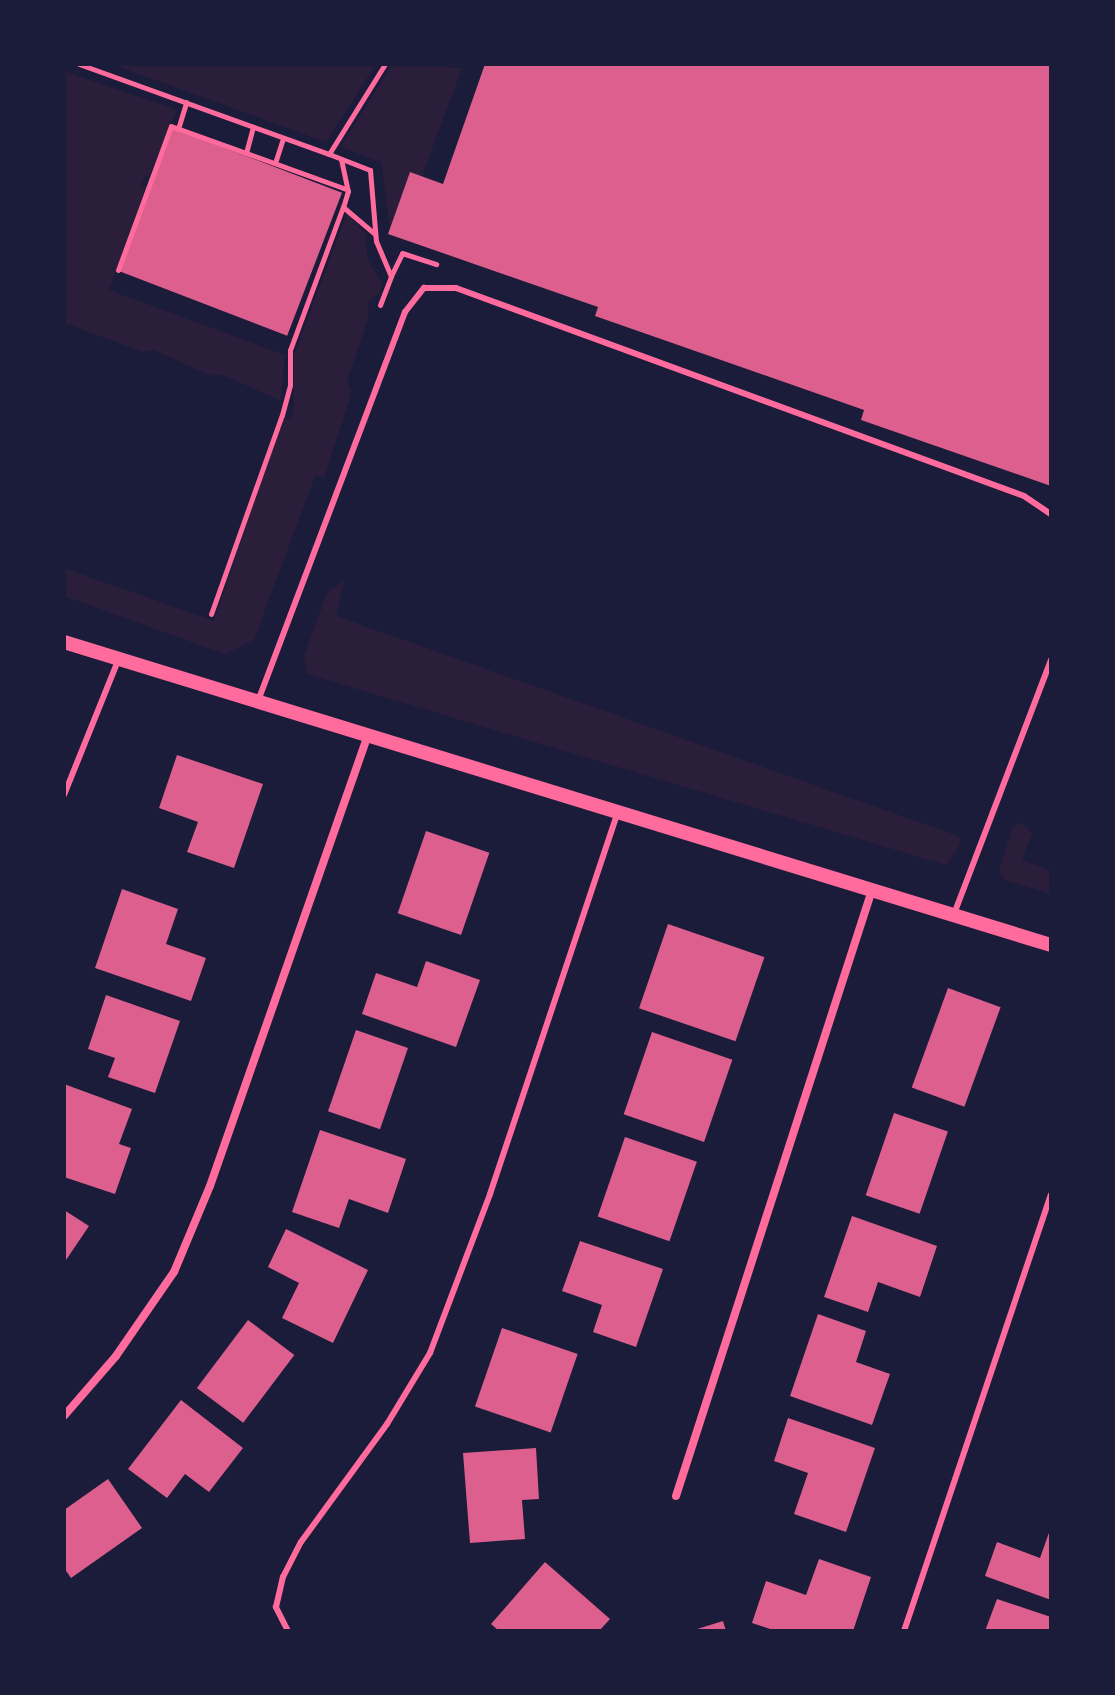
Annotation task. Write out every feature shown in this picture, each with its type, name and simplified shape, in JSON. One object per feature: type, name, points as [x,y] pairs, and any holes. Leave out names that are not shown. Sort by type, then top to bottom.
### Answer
[{"type":"street","points":[[64,642],[1051,945]]},
{"type":"street","points":[[64,1416],[116,1356],[174,1272],[210,1186],[368,735]]},
{"type":"street","points":[[676,1496],[872,889]]},
{"type":"lane","points":[[258,701],[405,312],[424,288],[456,288],[1024,496],[1051,514]]},
{"type":"lane","points":[[954,915],[1051,660]]},
{"type":"lane","points":[[64,795],[118,661]]},
{"type":"lane","points":[[288,1631],[276,1607],[283,1577],[301,1542],[387,1424],[430,1353],[490,1194],[619,811]]},
{"type":"lane","points":[[904,1631],[1051,1195]]},
{"type":"path","points":[[79,64],[370,170],[380,261],[391,276],[402,253],[444,267]]},
{"type":"path","points":[[329,154],[385,64]]},
{"type":"path","points":[[178,129],[186,102]]},
{"type":"path","points":[[118,270],[171,126],[346,189]]},
{"type":"path","points":[[246,153],[253,127]]},
{"type":"path","points":[[275,163],[283,138]]},
{"type":"path","points":[[211,614],[282,415],[290,385],[290,350],[343,207],[346,189],[341,159]]},
{"type":"path","points":[[343,207],[375,234]]},
{"type":"shaded area","points":[[111,64],[376,64],[326,142]]},
{"type":"shaded area","points":[[393,64],[462,68],[422,176],[410,172],[390,228],[381,162],[340,147]]},
{"type":"shaded area","points":[[64,71],[177,110],[149,176],[145,176],[141,185],[146,187],[109,290],[285,355],[281,401],[221,374],[211,376],[154,350],[143,352],[64,323]]},
{"type":"shaded area","points":[[347,213],[366,234],[367,258],[382,284],[379,294],[369,300],[368,319],[347,382],[352,391],[324,478],[315,476],[254,640],[225,654],[64,596],[64,568],[214,621],[282,420],[291,418],[294,408],[294,355]]},
{"type":"shaded area","points":[[344,580],[336,616],[961,837],[959,846],[946,865],[307,674],[304,656],[327,593]]},
{"type":"shaded area","points":[[1021,822],[1032,833],[1022,860],[1051,871],[1051,894],[1005,880],[999,872],[1012,828]]},
{"type":"building","points":[[485,64],[1051,64],[1051,486],[861,420],[864,410],[595,316],[598,307],[388,234],[410,172],[443,184]]},
{"type":"building","points":[[173,128],[342,193],[287,336],[118,271]]},
{"type":"building","points":[[177,755],[263,784],[234,868],[187,852],[198,822],[159,808]]},
{"type":"building","points":[[426,831],[489,853],[461,935],[398,913]]},
{"type":"building","points":[[122,889],[178,909],[166,944],[206,958],[191,1001],[95,968]]},
{"type":"building","points":[[668,924],[764,957],[735,1041],[639,1008]]},
{"type":"building","points":[[426,961],[480,980],[456,1047],[362,1014],[376,973],[417,987]]},
{"type":"building","points":[[948,988],[1001,1007],[964,1107],[912,1088]]},
{"type":"building","points":[[106,995],[180,1021],[155,1093],[108,1077],[115,1058],[88,1049]]},
{"type":"building","points":[[356,1030],[408,1048],[380,1129],[328,1111]]},
{"type":"building","points":[[652,1032],[732,1060],[704,1142],[624,1114]]},
{"type":"building","points":[[64,1084],[132,1109],[119,1144],[131,1148],[115,1194],[64,1177]]},
{"type":"building","points":[[894,1113],[948,1132],[920,1214],[866,1195]]},
{"type":"building","points":[[320,1130],[406,1159],[388,1213],[349,1199],[339,1228],[292,1212]]},
{"type":"building","points":[[625,1137],[697,1162],[670,1241],[598,1216]]},
{"type":"building","points":[[64,1210],[89,1226],[64,1263]]},
{"type":"building","points":[[852,1216],[937,1246],[920,1297],[878,1282],[868,1312],[824,1297]]},
{"type":"building","points":[[286,1229],[368,1270],[333,1343],[282,1318],[299,1283],[268,1267]]},
{"type":"building","points":[[580,1241],[663,1269],[636,1347],[593,1332],[602,1305],[562,1291]]},
{"type":"building","points":[[818,1314],[866,1331],[856,1362],[890,1374],[872,1425],[790,1396]]},
{"type":"building","points":[[248,1320],[294,1355],[243,1423],[197,1388]]},
{"type":"building","points":[[502,1328],[578,1354],[551,1433],[475,1406]]},
{"type":"building","points":[[181,1400],[243,1448],[209,1492],[185,1474],[167,1498],[128,1469]]},
{"type":"building","points":[[788,1418],[875,1448],[846,1532],[794,1514],[808,1473],[774,1461]]},
{"type":"building","points":[[536,1448],[539,1499],[522,1500],[525,1539],[470,1543],[463,1453]]},
{"type":"building","points":[[108,1479],[142,1528],[71,1578],[64,1568],[64,1510]]},
{"type":"building","points":[[1051,1527],[1051,1600],[985,1576],[997,1542],[1040,1558]]},
{"type":"building","points":[[819,1559],[871,1577],[853,1631],[776,1631],[752,1623],[766,1581],[806,1595]]},
{"type":"building","points":[[545,1562],[610,1619],[599,1631],[499,1631],[491,1624]]},
{"type":"building","points":[[997,1599],[1051,1617],[1051,1631],[985,1631]]},
{"type":"building","points":[[723,1621],[726,1631],[694,1630]]}]
